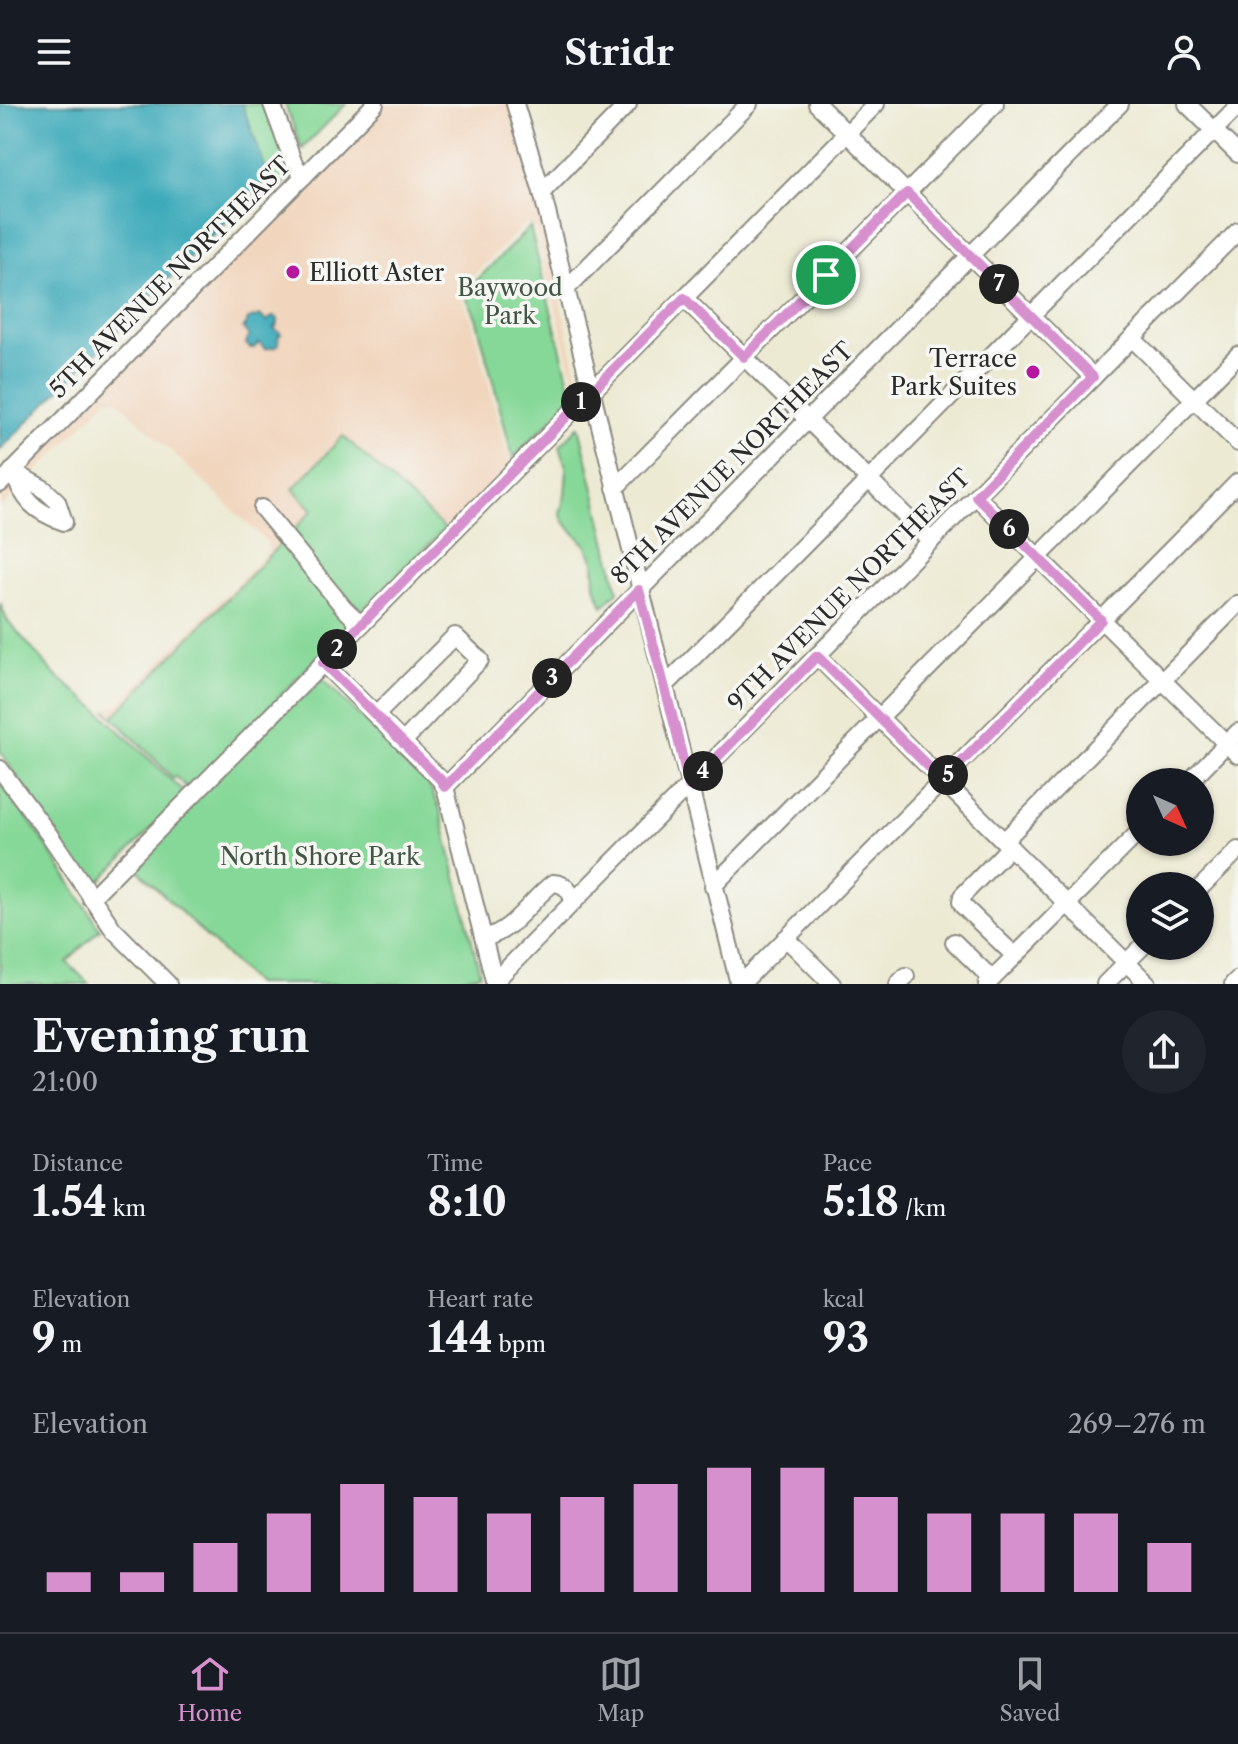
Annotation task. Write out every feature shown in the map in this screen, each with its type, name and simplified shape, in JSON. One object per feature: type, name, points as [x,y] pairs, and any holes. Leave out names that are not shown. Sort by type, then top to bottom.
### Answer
[{"type":"street","points":[[272,104],[294,164],[304,176]]},
{"type":"street","name":"5TH AVENUE NORTHEAST","points":[[0,484],[375,104]]},
{"type":"street","points":[[515,104],[542,192],[639,590],[740,984],[1238,482]]},
{"type":"street","points":[[542,192],[628,104]]},
{"type":"street","points":[[565,290],[749,104]]},
{"type":"street","points":[[817,104],[1093,377]]},
{"type":"street","points":[[91,898],[876,104]]},
{"type":"street","points":[[615,488],[995,104]]},
{"type":"street","name":"8TH AVENUE NORTHEAST","points":[[445,787],[1120,104]]},
{"type":"street","points":[[1187,104],[1238,154]]},
{"type":"street","points":[[665,686],[1238,106]]},
{"type":"street","name":"9TH AVENUE NORTHEAST","points":[[494,983],[1238,231]]},
{"type":"street","points":[[684,298],[931,541]]},
{"type":"street","points":[[1132,338],[1238,443]]},
{"type":"street","points":[[713,886],[1238,355]]},
{"type":"street","points":[[976,496],[1162,681],[1234,744],[1206,768]]},
{"type":"street","points":[[262,508],[361,625]]},
{"type":"street","points":[[1015,956],[963,906],[962,896],[1007,844],[1238,604]]},
{"type":"street","points":[[376,715],[455,636],[480,660],[403,742]]},
{"type":"street","points":[[817,656],[1148,984]]},
{"type":"street","points":[[323,663],[445,787],[494,983]]},
{"type":"street","points":[[0,769],[113,929],[168,984]]},
{"type":"street","points":[[954,942],[990,981],[1126,845]]},
{"type":"street","points":[[1214,874],[1238,850]]},
{"type":"street","points":[[484,938],[495,936],[507,928],[553,883],[562,884],[568,889],[574,901]]},
{"type":"street","points":[[786,938],[832,984]]},
{"type":"street","points":[[1105,984],[1130,960]]},
{"type":"street","points":[[1233,984],[1238,979]]},
{"type":"shaded area","points":[[385,104],[509,104],[536,194],[581,393],[578,396],[535,227],[526,223],[460,289],[471,318],[508,458],[514,461],[445,529],[343,436],[295,491],[315,508],[113,717],[106,710],[118,704],[269,551],[268,543],[116,399],[108,399],[0,509],[0,493]]},
{"type":"green space","points":[[242,104],[265,104],[294,174],[277,192],[269,188],[270,182]]},
{"type":"green space","points":[[285,104],[346,104],[302,149]]},
{"type":"green space","name":"Baywood Park","points":[[530,227],[573,398],[513,458],[476,317],[464,293]]},
{"type":"green space","points":[[579,426],[618,591],[603,606],[595,586],[594,561],[586,545],[564,522],[560,513],[567,470],[560,446]]},
{"type":"green space","points":[[343,436],[445,529],[189,790],[175,776],[173,778],[106,710],[113,717],[313,510],[293,489]]},
{"type":"green space","points":[[0,603],[7,620],[54,674],[96,708],[186,794],[96,885],[88,883],[0,751]]},
{"type":"green space","name":"North Shore Park","points":[[319,679],[429,785],[439,807],[480,974],[438,984],[255,984],[133,865],[313,680]]},
{"type":"green space","points":[[0,783],[40,836],[100,929],[67,962],[89,984],[0,984]]},
{"type":"water","points":[[0,104],[242,104],[269,178],[0,450]]},
{"type":"water","points":[[260,315],[266,321],[274,316],[278,319],[274,328],[281,334],[276,347],[265,349],[259,343],[250,348],[246,344],[249,336],[243,328],[247,320]]},
{"type":"place","name":"Elliott Aster","points":[[293,272]]},
{"type":"place","name":"Terrace Park Suites","points":[[1033,372]]},
{"type":"route","points":[[907,193],[1093,377],[976,496],[1101,620],[943,781],[817,656],[689,786],[639,590],[445,787],[323,663],[684,298],[744,357],[826,275],[907,193]]}]
